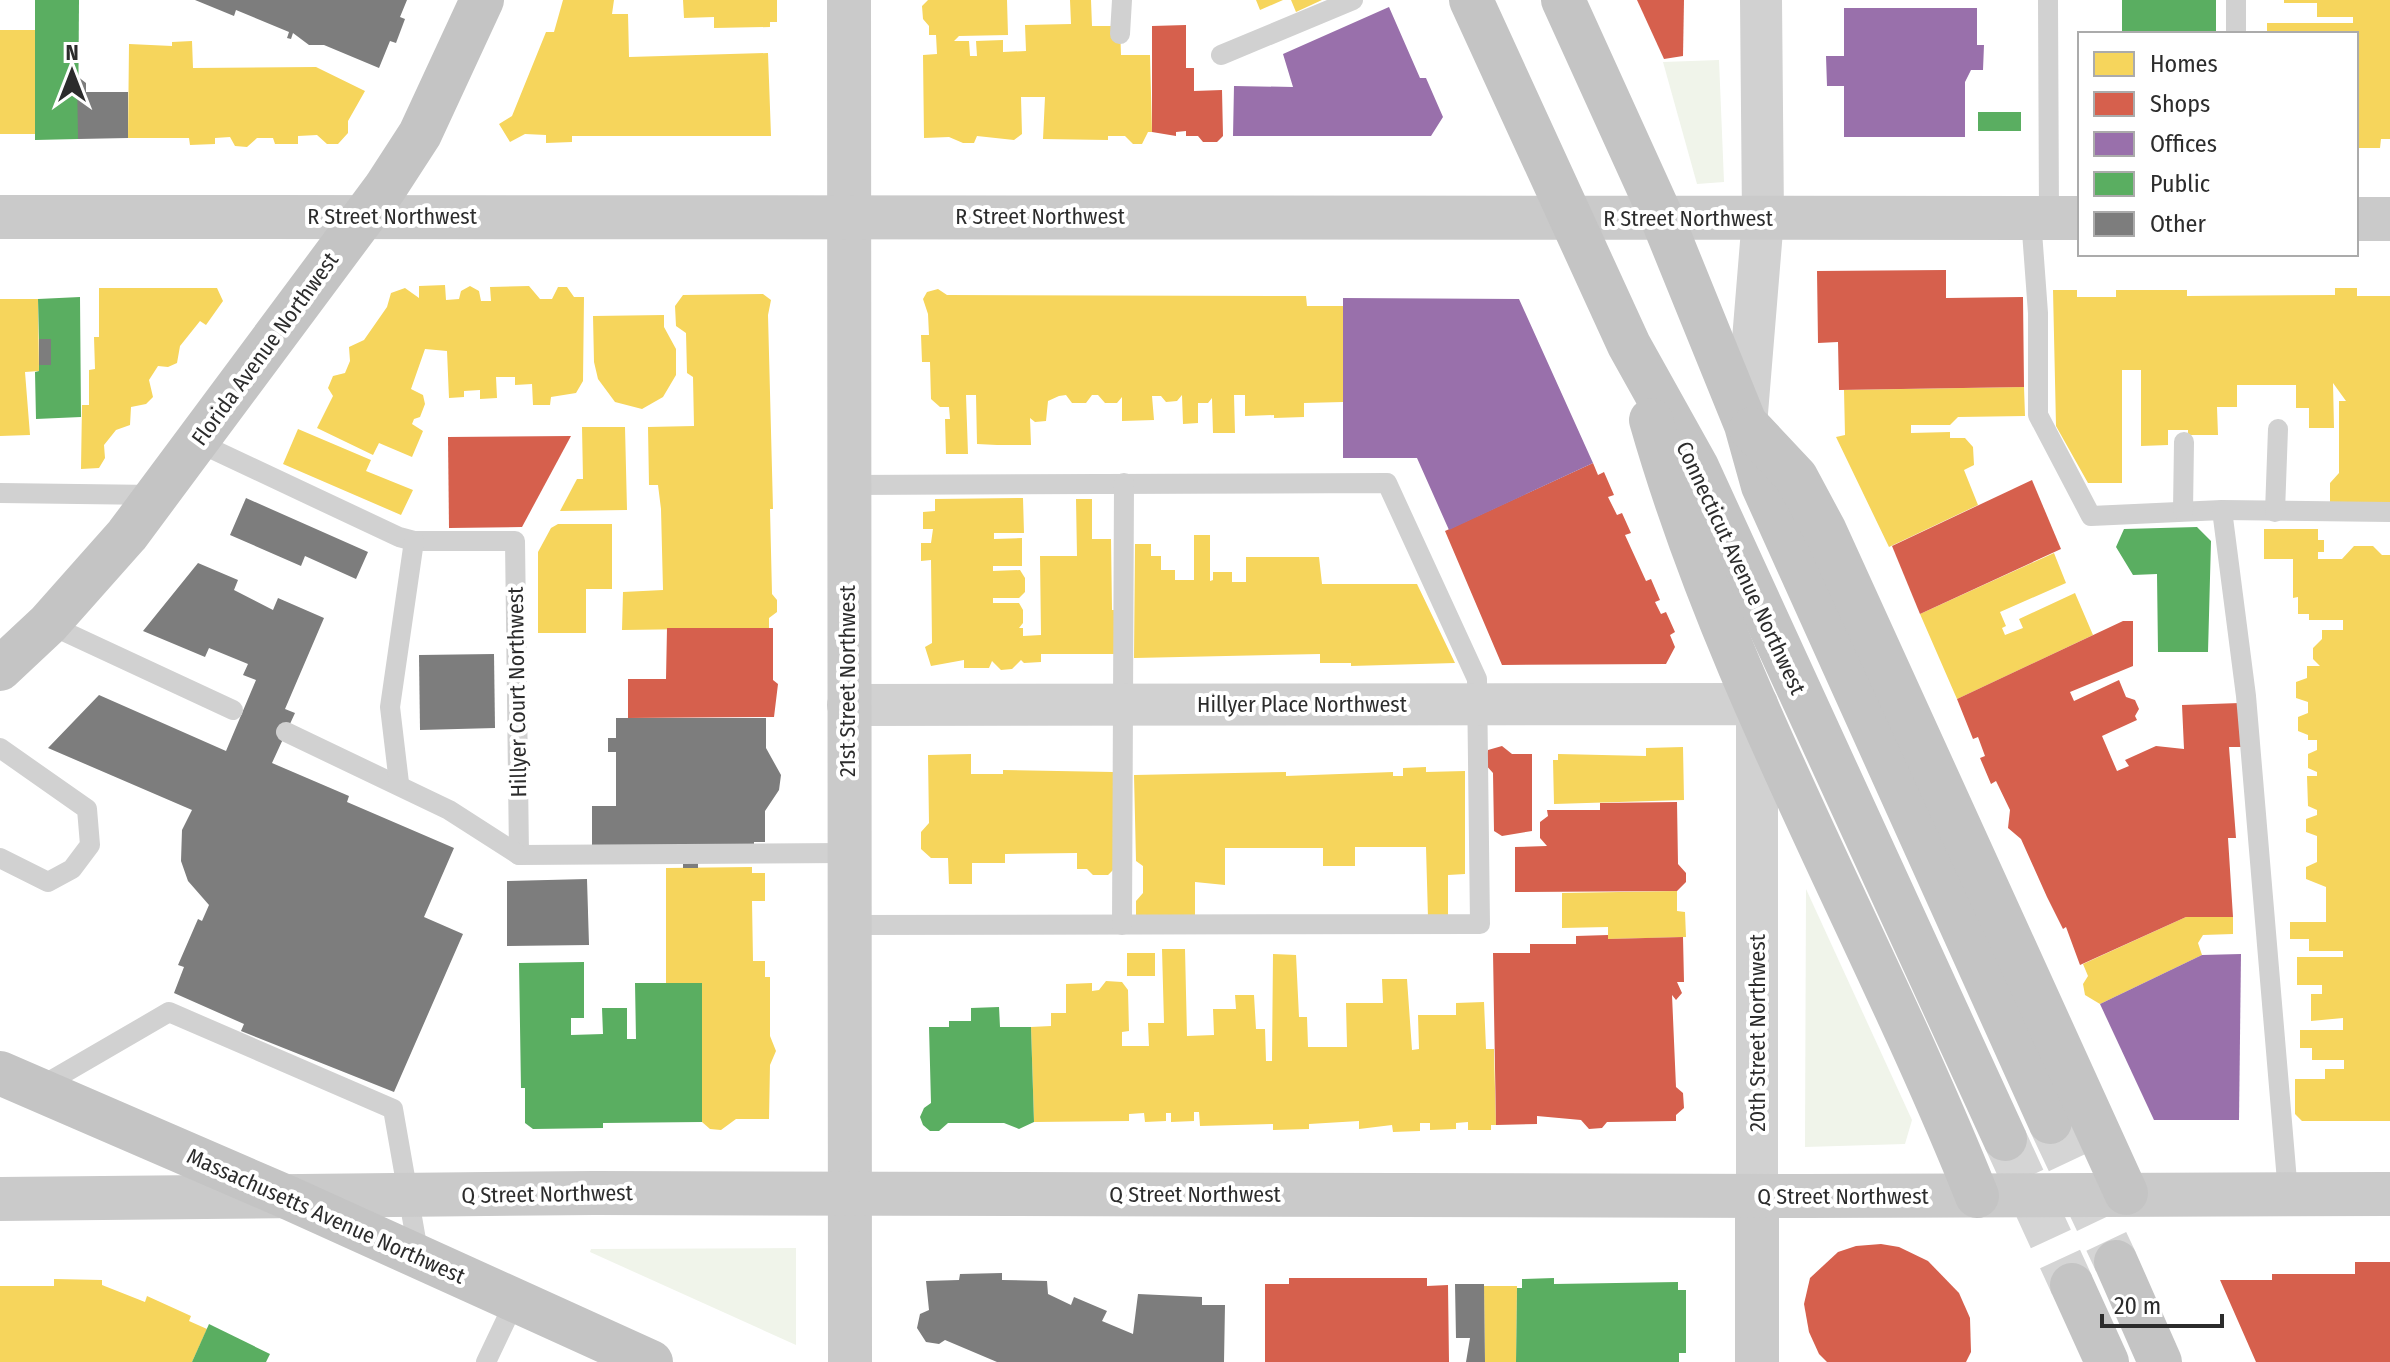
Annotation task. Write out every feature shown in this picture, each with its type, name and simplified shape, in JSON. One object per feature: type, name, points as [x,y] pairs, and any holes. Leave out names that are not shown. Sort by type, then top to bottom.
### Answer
[{"type":"main road","name":"21st Street Northwest","points":[[849,0],[847,925],[850,1362]]},
{"type":"main road","name":"Connecticut Avenue Northwest","points":[[1471,0],[1629,345],[1697,467],[2005,1139]]},
{"type":"main road","points":[[1563,0],[1662,218],[1746,425],[1763,486],[2050,1122]]},
{"type":"main road","name":"Florida Avenue Northwest","points":[[1,669],[95,573],[158,495],[363,216],[420,134],[476,2]]},
{"type":"main road","name":"R Street Northwest","points":[[0,217],[2054,218]]},
{"type":"main road","points":[[2358,219],[2390,219]]},
{"type":"main road","points":[[1629,345],[1670,486],[1757,704],[1977,1196]]},
{"type":"main road","points":[[1746,425],[1796,477],[1825,531],[2126,1193]]},
{"type":"main road","name":"Massachusetts Avenue Northwest","points":[[18,1081],[289,1198],[651,1362]]},
{"type":"main road","name":"Q Street Northwest","points":[[0,1199],[849,1193],[1757,1196],[2390,1194]]},
{"type":"main road","name":"20th Street Northwest","points":[[1757,1196],[1757,1362]]},
{"type":"main road","points":[[2116,1262],[2160,1362]]},
{"type":"main road","points":[[2072,1285],[2107,1362]]},
{"type":"street","points":[[1746,425],[1763,218],[1761,0]]},
{"type":"street","name":"Hillyer Place Northwest","points":[[848,705],[1757,704]]},
{"type":"street","name":"20th Street Northwest","points":[[1757,704],[1757,1196]]},
{"type":"lane","points":[[1120,34],[1122,0]]},
{"type":"lane","points":[[1221,55],[1353,0]]},
{"type":"lane","points":[[2048,0],[2054,218],[2038,313],[2038,415],[2091,516],[2222,510],[2390,512]]},
{"type":"lane","points":[[2236,0],[2236,32]]},
{"type":"lane","points":[[2275,512],[2278,429]]},
{"type":"lane","name":"Hillyer Court Northwest","points":[[197,442],[385,533],[414,541],[515,541],[519,855]]},
{"type":"lane","points":[[2183,511],[2184,442]]},
{"type":"lane","points":[[1122,925],[1124,483]]},
{"type":"lane","points":[[847,485],[1387,483],[1477,679],[1480,924],[847,925]]},
{"type":"lane","points":[[0,493],[158,495]]},
{"type":"lane","points":[[2222,510],[2246,696],[2288,1193]]},
{"type":"lane","points":[[399,783],[390,707],[414,541]]},
{"type":"lane","points":[[48,624],[233,710]]},
{"type":"lane","points":[[286,732],[399,783],[449,810],[519,855],[847,853]]},
{"type":"lane","points":[[0,748],[87,809],[90,845],[72,869],[48,882],[0,858]]},
{"type":"lane","points":[[18,1081],[169,1012],[393,1109],[419,1257]]},
{"type":"lane","points":[[486,1362],[515,1301]]},
{"type":"shaded area","points":[[1719,60],[1724,182],[1697,184],[1663,62]]},
{"type":"shaded area","points":[[1806,889],[1912,1120],[1905,1144],[1805,1147]]},
{"type":"shaded area","points":[[796,1248],[796,1345],[590,1252],[591,1249]]},
{"type":"building: Homes","points":[[563,0],[614,0],[612,14],[628,14],[629,57],[768,53],[771,136],[572,136],[572,142],[546,143],[546,135],[525,134],[510,142],[499,124],[512,116],[546,32],[554,32]]},
{"type":"building: Homes","points":[[683,0],[777,0],[777,22],[770,22],[770,27],[714,28],[714,17],[684,18]]},
{"type":"building: Homes","points":[[928,0],[1007,0],[1008,35],[959,36],[954,41],[969,41],[970,56],[977,56],[976,41],[1003,40],[1003,52],[1026,51],[1025,25],[1071,24],[1070,0],[1091,0],[1092,26],[1120,26],[1121,55],[1150,55],[1152,132],[1148,132],[1142,144],[1133,144],[1125,136],[1108,136],[1108,140],[1043,139],[1045,97],[1021,97],[1022,134],[1014,140],[977,136],[974,143],[963,143],[949,137],[924,138],[923,55],[937,54],[936,35],[929,35],[929,26],[923,19],[922,6]]},
{"type":"building: Homes","points":[[1256,0],[1283,0],[1260,10]]},
{"type":"building: Homes","points":[[1291,0],[1322,0],[1296,12]]},
{"type":"building: Homes","points":[[2284,0],[2390,0],[2390,139],[2381,139],[2380,148],[2358,148],[2358,32],[2267,32],[2267,23],[2353,23],[2353,17],[2317,17],[2317,3],[2284,3]]},
{"type":"building: Homes","points":[[0,30],[35,30],[35,134],[0,134]]},
{"type":"building: Homes","points":[[192,41],[193,68],[316,67],[365,91],[348,121],[348,133],[338,144],[327,144],[317,135],[298,136],[298,144],[275,144],[273,138],[257,138],[247,147],[235,146],[230,137],[215,138],[215,144],[190,145],[189,138],[128,138],[129,44],[172,46],[172,42]]},
{"type":"building: Homes","points":[[445,285],[446,300],[459,299],[461,291],[470,286],[479,291],[481,301],[491,301],[490,287],[529,286],[540,299],[552,299],[558,287],[567,287],[574,297],[584,297],[583,381],[576,393],[551,397],[550,405],[533,405],[532,384],[515,385],[515,377],[496,377],[497,398],[480,399],[480,390],[464,391],[464,397],[449,398],[447,351],[425,349],[411,389],[423,395],[425,404],[420,417],[414,419],[412,424],[423,431],[412,457],[379,443],[373,455],[317,428],[333,396],[328,388],[333,376],[345,373],[350,361],[349,347],[364,340],[387,307],[391,293],[405,288],[419,298],[419,286]]},
{"type":"building: Homes","points":[[99,288],[217,288],[223,301],[206,325],[200,321],[180,346],[177,363],[168,367],[158,366],[149,380],[153,397],[146,404],[131,407],[130,425],[116,430],[104,445],[105,458],[99,468],[81,469],[82,405],[89,405],[89,370],[95,369],[94,337],[99,337]]},
{"type":"building: Homes","points":[[2335,288],[2357,288],[2357,296],[2390,296],[2390,511],[2330,511],[2330,483],[2339,473],[2339,401],[2346,401],[2333,383],[2334,428],[2309,428],[2309,408],[2296,408],[2296,385],[2237,385],[2237,407],[2217,407],[2218,435],[2188,435],[2188,430],[2168,430],[2168,445],[2141,446],[2141,370],[2122,370],[2122,483],[2088,483],[2056,426],[2053,290],[2077,290],[2077,297],[2116,297],[2116,290],[2187,290],[2187,296],[2335,295]]},
{"type":"building: Homes","points":[[938,289],[947,295],[1306,296],[1307,306],[1343,306],[1343,402],[1304,403],[1304,417],[1274,418],[1274,415],[1245,416],[1245,395],[1234,395],[1235,433],[1213,433],[1212,398],[1208,403],[1198,403],[1198,423],[1183,424],[1182,395],[1177,401],[1166,402],[1161,396],[1152,396],[1154,420],[1122,421],[1122,397],[1117,403],[1105,403],[1098,395],[1092,395],[1086,403],[1072,403],[1066,395],[1048,401],[1046,421],[1035,422],[1030,418],[1031,445],[997,445],[977,444],[976,395],[966,395],[968,454],[946,454],[945,419],[950,419],[949,407],[940,407],[931,399],[930,362],[922,362],[921,335],[929,335],[928,314],[923,299],[927,292]]},
{"type":"building: Homes","points":[[763,294],[771,300],[768,315],[773,509],[770,509],[772,594],[777,600],[777,612],[769,618],[769,628],[622,630],[623,592],[663,590],[661,509],[658,485],[649,485],[648,427],[694,426],[693,377],[687,373],[686,333],[676,326],[675,306],[683,295]]},
{"type":"building: Homes","points":[[0,299],[38,299],[39,371],[25,372],[30,435],[0,436]]},
{"type":"building: Homes","points":[[664,315],[664,327],[676,349],[676,375],[663,397],[642,409],[615,402],[598,379],[594,362],[593,316]]},
{"type":"building: Homes","points":[[2024,387],[2025,416],[1958,417],[1950,425],[1911,425],[1911,433],[1950,432],[1950,438],[1965,438],[1973,447],[1974,465],[1964,470],[1978,505],[1889,547],[1836,437],[1845,435],[1844,390]]},
{"type":"building: Homes","points":[[582,427],[625,427],[627,510],[560,511],[577,479],[583,479]]},
{"type":"building: Homes","points":[[298,429],[371,460],[366,471],[413,490],[401,515],[283,464]]},
{"type":"building: Homes","points":[[1023,498],[1024,533],[994,533],[994,539],[1022,538],[1022,566],[993,566],[993,571],[1020,570],[1025,578],[1025,592],[1019,598],[993,598],[993,603],[1019,603],[1023,610],[1023,623],[1019,628],[1023,628],[1023,636],[1041,635],[1040,556],[1077,556],[1076,499],[1092,499],[1092,539],[1111,539],[1112,610],[1119,610],[1114,654],[1041,654],[1041,662],[1024,663],[1021,660],[1012,669],[1001,670],[992,661],[989,668],[964,668],[964,660],[931,666],[925,647],[932,643],[931,560],[921,561],[921,543],[931,543],[933,529],[923,529],[923,512],[935,511],[935,499]]},
{"type":"building: Homes","points":[[558,524],[612,524],[612,589],[586,589],[586,633],[538,633],[538,552],[551,528]]},
{"type":"building: Homes","points":[[2264,529],[2318,529],[2318,540],[2324,540],[2324,552],[2318,552],[2318,559],[2342,559],[2354,546],[2373,546],[2382,555],[2390,555],[2390,1121],[2302,1121],[2295,1114],[2295,1079],[2325,1079],[2325,1069],[2344,1069],[2344,1060],[2312,1060],[2312,1048],[2300,1048],[2300,1030],[2343,1030],[2343,1018],[2311,1021],[2311,994],[2322,994],[2322,985],[2297,985],[2297,957],[2343,957],[2343,951],[2309,951],[2309,939],[2290,939],[2290,922],[2326,922],[2326,887],[2306,879],[2306,867],[2317,862],[2317,836],[2306,832],[2306,819],[2317,815],[2317,810],[2308,806],[2307,776],[2317,776],[2317,772],[2308,768],[2308,754],[2317,750],[2317,740],[2308,740],[2308,735],[2298,731],[2298,717],[2308,713],[2308,702],[2296,698],[2296,682],[2307,678],[2307,666],[2320,666],[2313,659],[2313,648],[2322,639],[2322,630],[2343,630],[2343,620],[2309,620],[2309,614],[2298,614],[2298,597],[2293,598],[2293,559],[2264,559]]},
{"type":"building: Homes","points":[[1194,535],[1210,535],[1210,581],[1213,580],[1213,572],[1232,572],[1232,582],[1246,582],[1246,557],[1319,557],[1322,584],[1417,584],[1455,663],[1351,666],[1351,663],[1320,663],[1320,654],[1134,658],[1135,544],[1151,544],[1151,556],[1161,556],[1161,570],[1175,570],[1175,580],[1194,580]]},
{"type":"building: Homes","points":[[2054,553],[2066,583],[2000,612],[2006,626],[2002,628],[2005,635],[2023,628],[2019,619],[2075,593],[2093,635],[1957,699],[1920,614]]},
{"type":"building: Homes","points":[[1683,747],[1684,800],[1554,804],[1553,760],[1558,760],[1558,754],[1646,756],[1646,748]]},
{"type":"building: Homes","points":[[971,754],[971,774],[1003,774],[1003,770],[1113,772],[1114,869],[1108,875],[1093,875],[1087,869],[1077,869],[1077,853],[1005,854],[1005,863],[972,863],[972,884],[949,884],[948,858],[931,858],[921,849],[921,832],[929,823],[928,755]]},
{"type":"building: Homes","points":[[1426,767],[1426,772],[1465,771],[1465,874],[1448,875],[1448,917],[1428,918],[1426,847],[1355,847],[1355,866],[1323,866],[1323,848],[1225,848],[1225,885],[1195,882],[1195,918],[1136,918],[1136,901],[1143,893],[1143,866],[1136,861],[1134,775],[1286,772],[1286,776],[1393,772],[1393,776],[1403,776],[1403,768]]},
{"type":"building: Homes","points":[[752,867],[752,873],[765,873],[765,901],[752,901],[753,961],[765,961],[765,977],[770,977],[770,1036],[776,1051],[770,1065],[769,1119],[736,1119],[721,1130],[710,1129],[702,1122],[702,983],[666,983],[666,868]]},
{"type":"building: Homes","points":[[1677,891],[1677,911],[1685,912],[1686,937],[1608,939],[1608,927],[1562,928],[1562,893]]},
{"type":"building: Homes","points":[[2186,917],[2233,917],[2233,934],[2203,935],[2198,943],[2202,955],[2100,1004],[2085,995],[2083,984],[2088,976],[2083,964]]},
{"type":"building: Homes","points":[[1162,949],[1185,949],[1187,1036],[1214,1035],[1213,1009],[1236,1009],[1235,995],[1254,995],[1256,1029],[1265,1029],[1266,1061],[1272,1061],[1273,954],[1296,955],[1299,1017],[1307,1017],[1308,1047],[1347,1047],[1346,1003],[1383,1003],[1382,979],[1407,979],[1412,1050],[1419,1049],[1418,1015],[1456,1015],[1456,1003],[1484,1002],[1486,1049],[1494,1049],[1496,1125],[1491,1125],[1491,1130],[1468,1130],[1468,1122],[1456,1123],[1456,1129],[1430,1130],[1430,1123],[1420,1123],[1420,1131],[1393,1132],[1392,1125],[1359,1129],[1359,1121],[1309,1124],[1309,1129],[1273,1130],[1273,1124],[1200,1126],[1199,1112],[1194,1112],[1194,1121],[1171,1122],[1171,1113],[1166,1113],[1166,1121],[1145,1122],[1144,1113],[1129,1114],[1129,1121],[1034,1122],[1031,1027],[1051,1026],[1051,1013],[1066,1013],[1066,984],[1092,983],[1092,991],[1099,990],[1106,981],[1122,982],[1128,990],[1129,1031],[1122,1032],[1122,1046],[1149,1046],[1148,1023],[1164,1023]]},
{"type":"building: Homes","points":[[1127,953],[1155,953],[1155,976],[1127,976]]},
{"type":"building: Homes","points":[[54,1279],[102,1280],[102,1285],[145,1302],[147,1296],[191,1316],[189,1321],[207,1329],[192,1362],[0,1362],[0,1286],[54,1286]]},
{"type":"building: Homes","points":[[1484,1286],[1517,1286],[1516,1362],[1485,1362]]},
{"type":"building: Shops","points":[[1637,0],[1684,0],[1683,56],[1664,59]]},
{"type":"building: Shops","points":[[1186,25],[1186,68],[1194,68],[1194,91],[1222,90],[1223,136],[1217,142],[1203,142],[1198,136],[1186,136],[1186,131],[1176,132],[1176,136],[1152,132],[1152,26]]},
{"type":"building: Shops","points":[[1946,270],[1946,298],[2023,297],[2024,387],[1839,390],[1838,342],[1818,343],[1817,271]]},
{"type":"building: Shops","points":[[571,436],[522,527],[449,528],[448,437]]},
{"type":"building: Shops","points":[[1593,463],[1598,475],[1604,472],[1614,495],[1608,497],[1617,515],[1622,513],[1631,533],[1625,535],[1646,581],[1651,579],[1660,600],[1655,602],[1661,614],[1666,612],[1675,632],[1670,635],[1675,647],[1666,664],[1502,665],[1445,531]]},
{"type":"building: Shops","points":[[2032,480],[2061,549],[1920,614],[1892,546]]},
{"type":"building: Shops","points":[[2123,621],[2133,621],[2133,666],[2070,692],[2074,701],[2119,680],[2126,697],[2135,700],[2139,709],[2135,716],[2137,720],[2102,736],[2117,771],[2129,766],[2125,760],[2156,746],[2184,749],[2182,705],[2240,703],[2241,747],[2229,747],[2236,838],[2228,838],[2233,917],[2186,917],[2080,965],[2066,927],[2063,929],[2021,839],[2008,828],[2010,810],[1996,781],[1991,784],[1980,758],[1985,756],[1978,737],[1973,739],[1957,699]]},
{"type":"building: Shops","points":[[667,628],[773,628],[773,680],[778,684],[774,717],[628,718],[628,679],[666,679]]},
{"type":"building: Shops","points":[[1502,746],[1512,754],[1532,754],[1532,831],[1502,836],[1494,831],[1493,773],[1484,763],[1488,750]]},
{"type":"building: Shops","points":[[1677,802],[1678,864],[1686,873],[1686,882],[1677,891],[1515,892],[1515,847],[1547,846],[1540,838],[1540,822],[1548,816],[1547,810],[1600,810],[1600,803]]},
{"type":"building: Shops","points":[[1608,935],[1608,939],[1683,937],[1684,982],[1677,982],[1682,993],[1676,1000],[1672,995],[1676,1087],[1683,1093],[1684,1108],[1676,1115],[1676,1121],[1607,1122],[1602,1128],[1589,1129],[1581,1120],[1537,1116],[1537,1124],[1496,1125],[1493,953],[1530,953],[1530,944],[1576,944],[1576,936]]},
{"type":"building: Shops","points":[[1881,1244],[1899,1247],[1928,1261],[1959,1293],[1970,1318],[1971,1352],[1966,1362],[1827,1362],[1819,1354],[1809,1332],[1804,1304],[1810,1278],[1838,1252],[1856,1246]]},
{"type":"building: Shops","points":[[2355,1262],[2390,1262],[2390,1362],[2256,1362],[2220,1280],[2272,1280],[2272,1274],[2355,1274]]},
{"type":"building: Shops","points":[[1289,1278],[1427,1278],[1427,1286],[1448,1285],[1449,1362],[1265,1362],[1265,1284],[1289,1284]]},
{"type":"building: Offices","points":[[1389,7],[1420,78],[1426,78],[1443,117],[1431,136],[1233,136],[1234,86],[1293,87],[1283,54]]},
{"type":"building: Offices","points":[[1844,8],[1977,8],[1977,45],[1984,45],[1983,70],[1971,70],[1965,82],[1965,137],[1844,137],[1844,86],[1827,86],[1826,56],[1844,56]]},
{"type":"building: Offices","points":[[1343,298],[1519,299],[1593,463],[1449,530],[1417,458],[1343,458]]},
{"type":"building: Offices","points":[[2241,954],[2239,1120],[2154,1120],[2100,1004],[2202,955]]},
{"type":"building: Public","points":[[35,0],[79,0],[78,139],[35,140]]},
{"type":"building: Public","points":[[2122,0],[2216,0],[2216,32],[2122,32]]},
{"type":"building: Public","points":[[1978,112],[2021,112],[2021,131],[1978,131]]},
{"type":"building: Public","points":[[80,297],[81,417],[36,419],[35,372],[39,371],[39,365],[51,365],[51,339],[39,339],[38,299]]},
{"type":"building: Public","points":[[2197,527],[2211,541],[2208,652],[2158,652],[2157,574],[2133,575],[2116,547],[2124,529]]},
{"type":"building: Public","points":[[584,962],[584,1018],[571,1018],[571,1035],[603,1034],[602,1008],[627,1008],[627,1039],[636,1039],[635,983],[702,983],[702,1122],[603,1123],[603,1128],[533,1129],[525,1123],[525,1088],[521,1088],[519,963]]},
{"type":"building: Public","points":[[999,1007],[1000,1027],[1031,1027],[1034,1122],[1019,1129],[1004,1123],[948,1123],[939,1131],[930,1131],[920,1117],[924,1108],[931,1103],[929,1027],[949,1027],[949,1021],[971,1021],[971,1008]]},
{"type":"building: Public","points":[[1554,1278],[1554,1284],[1678,1282],[1678,1290],[1686,1290],[1686,1353],[1679,1353],[1679,1362],[1516,1362],[1517,1288],[1522,1288],[1522,1279]]},
{"type":"building: Public","points":[[209,1324],[270,1354],[266,1362],[192,1362]]},
{"type":"building: Other","points":[[195,0],[407,0],[400,17],[405,19],[396,43],[390,41],[379,68],[324,45],[309,45],[293,33],[291,39],[287,38],[289,32],[236,10],[234,16]]},
{"type":"building: Other","points":[[77,76],[86,83],[86,92],[128,92],[128,138],[78,139]]},
{"type":"building: Other","points":[[39,339],[51,339],[51,365],[39,365]]},
{"type":"building: Other","points":[[246,498],[368,552],[356,579],[305,556],[301,566],[230,535]]},
{"type":"building: Other","points":[[198,563],[238,580],[234,590],[273,610],[278,598],[324,618],[285,709],[295,713],[272,763],[349,796],[347,802],[454,848],[424,917],[463,934],[394,1092],[241,1031],[244,1024],[174,993],[184,967],[178,965],[198,919],[202,921],[209,905],[188,881],[181,861],[182,830],[192,810],[48,748],[99,695],[226,751],[256,680],[243,675],[248,664],[209,648],[205,657],[143,631]]},
{"type":"building: Other","points":[[494,654],[495,728],[420,730],[419,655]]},
{"type":"building: Other","points":[[616,718],[766,718],[766,748],[781,775],[779,790],[765,811],[765,842],[754,842],[754,847],[698,847],[698,868],[683,868],[683,846],[592,846],[592,806],[616,806],[616,752],[608,752],[608,738],[616,738]]},
{"type":"building: Other","points":[[587,879],[589,945],[507,946],[507,881]]},
{"type":"building: Other","points":[[1002,1273],[1002,1280],[1047,1281],[1048,1294],[1071,1305],[1074,1297],[1107,1311],[1102,1321],[1133,1334],[1138,1294],[1202,1297],[1202,1305],[1225,1305],[1224,1362],[997,1362],[945,1340],[939,1344],[926,1342],[917,1328],[920,1314],[929,1310],[926,1281],[959,1280],[960,1274]]},
{"type":"building: Other","points":[[1455,1284],[1484,1284],[1485,1362],[1466,1362],[1470,1338],[1456,1338]]},
{"type":"tunnel","points":[[2050,1122],[2116,1262]]},
{"type":"tunnel","points":[[2005,1139],[2072,1285]]}]
